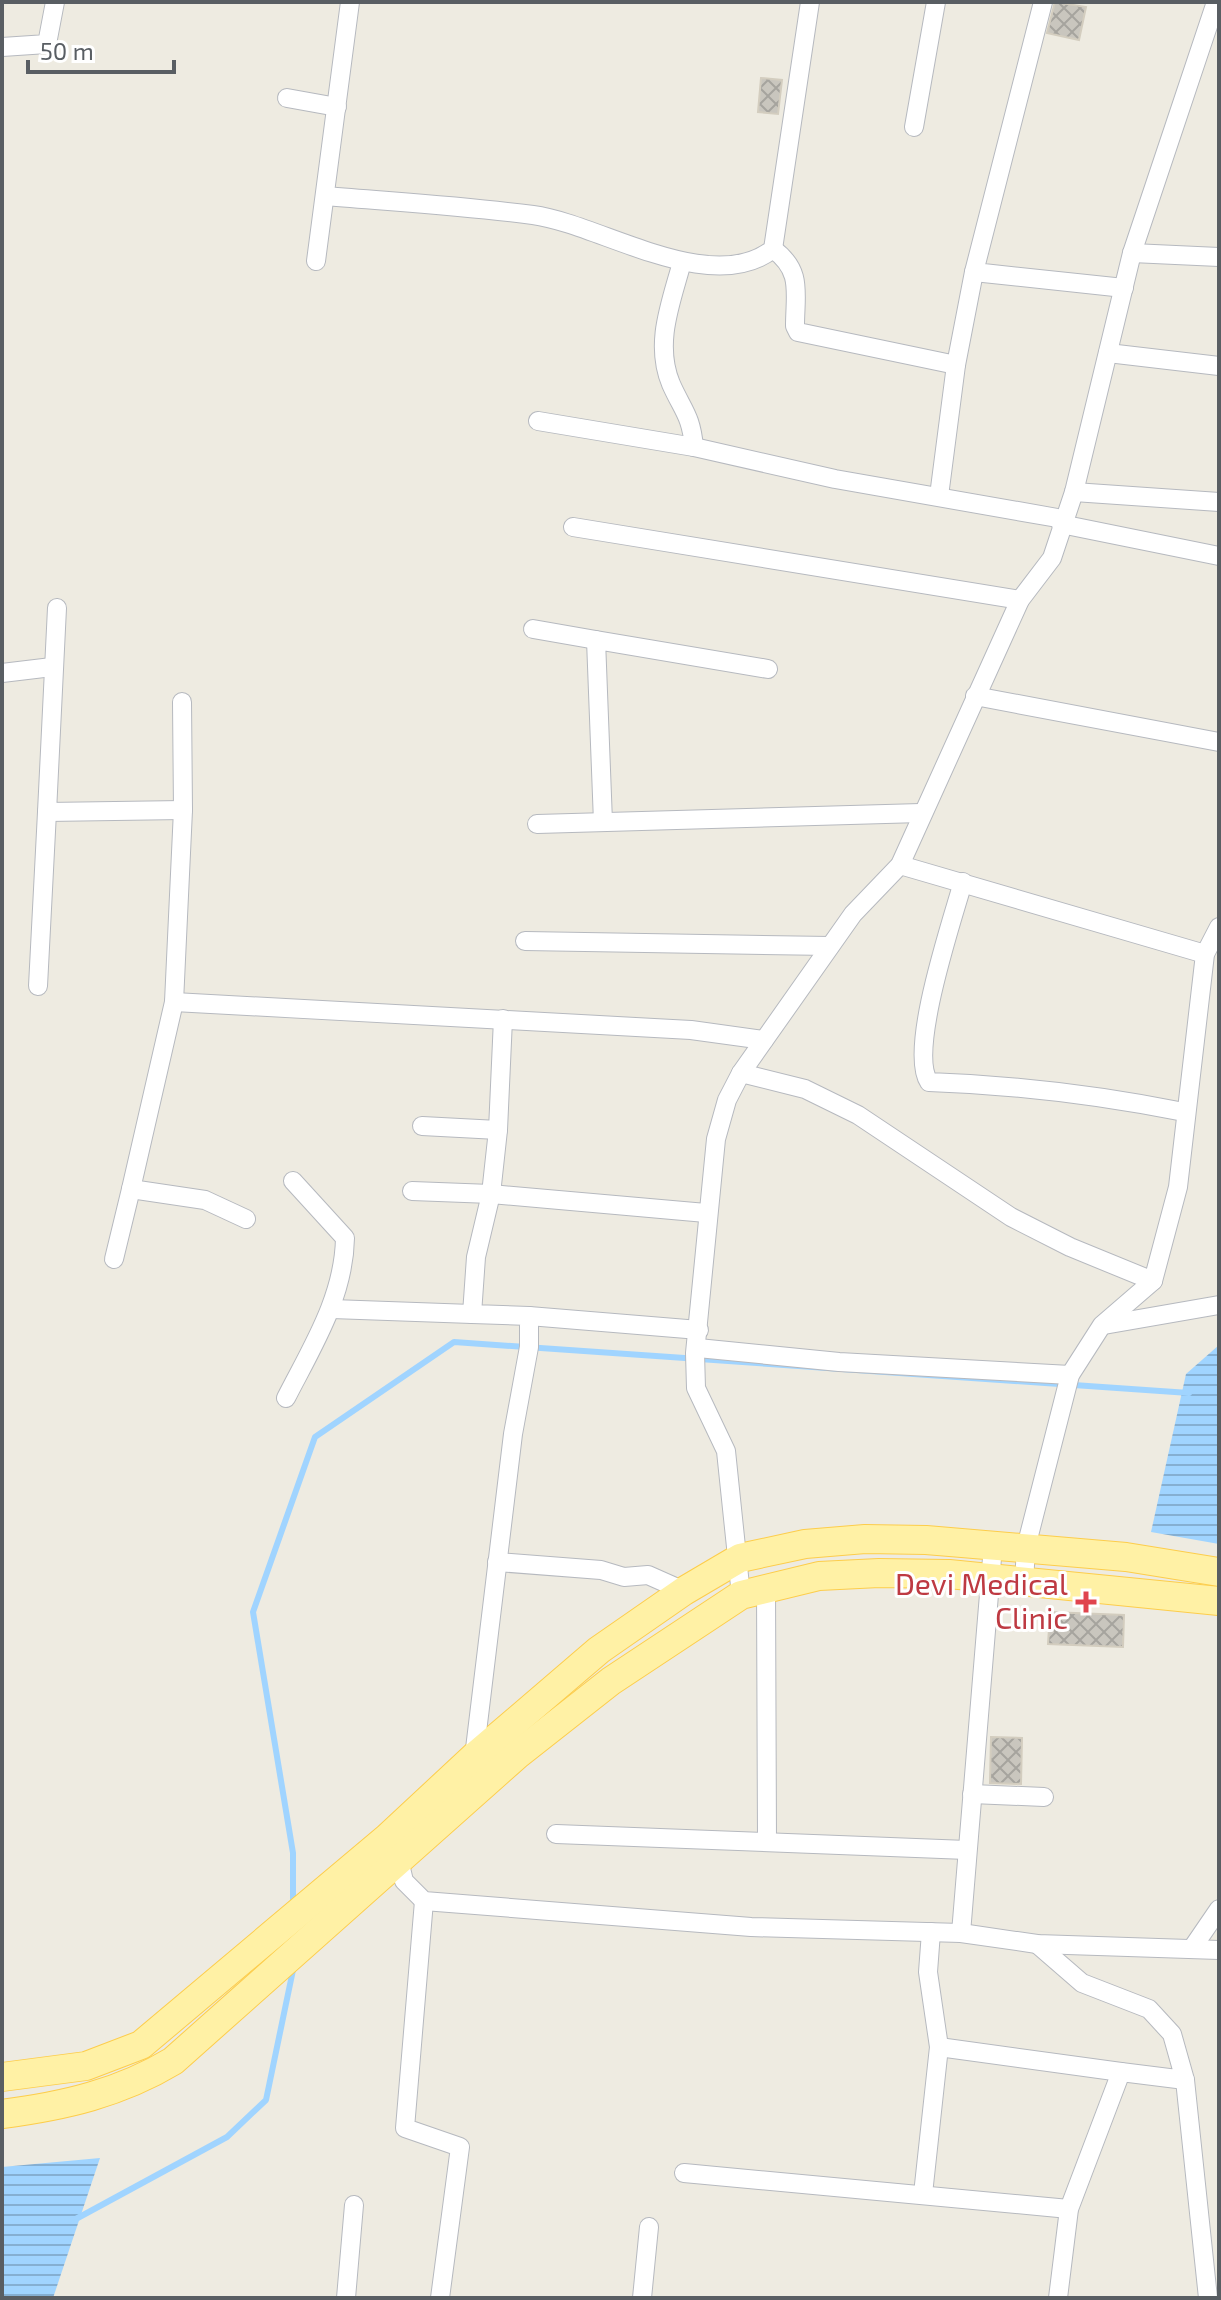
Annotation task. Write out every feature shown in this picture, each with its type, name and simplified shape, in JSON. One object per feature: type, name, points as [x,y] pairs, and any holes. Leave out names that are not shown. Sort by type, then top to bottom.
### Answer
[{"type":"main road","points":[[2,2077],[86,2066],[141,2045],[310,1904],[599,1650],[684,1591],[740,1558],[805,1544],[865,1539],[1026,1547],[1126,1557],[1219,1572]]},
{"type":"main road","points":[[2,2114],[91,2098],[138,2082],[173,2061],[517,1755],[611,1681],[754,1591],[819,1576],[879,1573],[990,1579],[1219,1601]]},
{"type":"street","points":[[2,47],[47,44],[55,2]]},
{"type":"street","points":[[316,261],[350,2]]},
{"type":"street","points":[[773,249],[810,2]]},
{"type":"street","points":[[914,127],[936,2]]},
{"type":"street","points":[[939,496],[956,365],[974,272],[1043,2]]},
{"type":"street","points":[[767,1841],[754,1591],[740,1558],[726,1451],[696,1388],[706,1213],[716,1139],[727,1100],[741,1073],[853,914],[900,865],[1020,600],[1052,558],[1074,492],[1132,253],[1210,42],[1216,2]]},
{"type":"street","points":[[287,98],[337,107]]},
{"type":"street","points":[[326,196],[537,216],[682,262],[748,262],[773,249]]},
{"type":"street","points":[[773,249],[789,261],[795,272],[795,326],[798,332],[956,365]]},
{"type":"street","points":[[1132,253],[1219,257]]},
{"type":"street","points":[[682,262],[662,338],[671,382],[690,416],[694,447]]},
{"type":"street","points":[[974,272],[1124,288]]},
{"type":"street","points":[[1108,353],[1219,366]]},
{"type":"street","points":[[538,421],[694,447],[835,479],[939,496],[1219,556]]},
{"type":"street","points":[[1074,492],[1219,502]]},
{"type":"street","points":[[573,527],[1020,600]]},
{"type":"street","points":[[38,986],[57,608]]},
{"type":"street","points":[[533,629],[768,669]]},
{"type":"street","points":[[596,640],[603,822]]},
{"type":"street","points":[[2,673],[52,667]]},
{"type":"street","points":[[975,696],[1219,742]]},
{"type":"street","points":[[114,1259],[174,1002],[183,810],[182,702]]},
{"type":"street","points":[[47,812],[183,810]]},
{"type":"street","points":[[537,824],[921,813]]},
{"type":"street","points":[[900,865],[1205,954]]},
{"type":"street","points":[[963,882],[935,980],[922,1059],[922,1072],[929,1082],[999,1084],[1106,1097],[1184,1112]]},
{"type":"street","points":[[1024,1583],[1026,1547],[1070,1375],[1102,1325],[1153,1281],[1178,1187],[1184,1112],[1205,954],[1219,927]]},
{"type":"street","points":[[525,941],[830,946]]},
{"type":"street","points":[[174,1002],[691,1030],[764,1040]]},
{"type":"street","points":[[472,1314],[476,1257],[491,1194],[498,1130],[503,1019]]},
{"type":"street","points":[[741,1073],[805,1089],[858,1115],[1011,1217],[1070,1247],[1153,1281]]},
{"type":"street","points":[[422,1126],[498,1130]]},
{"type":"street","points":[[286,1398],[332,1309],[345,1238],[293,1181]]},
{"type":"street","points":[[131,1189],[205,1200],[246,1219]]},
{"type":"street","points":[[412,1191],[491,1194],[706,1213]]},
{"type":"street","points":[[1102,1325],[1219,1305]]},
{"type":"street","points":[[332,1309],[529,1316],[839,1362],[1070,1375]]},
{"type":"street","points":[[474,1757],[497,1562],[529,1347],[529,1316]]},
{"type":"street","points":[[961,1933],[993,1546]]},
{"type":"street","points":[[497,1562],[601,1570],[624,1577],[648,1575],[684,1591]]},
{"type":"street","points":[[972,1794],[1044,1797]]},
{"type":"street","points":[[556,1834],[967,1850]]},
{"type":"street","points":[[399,1860],[404,1881],[424,1901],[751,1927],[961,1933],[1037,1944],[1219,1950]]},
{"type":"street","points":[[424,1901],[405,2128],[460,2147],[440,2298]]},
{"type":"street","points":[[1193,1947],[1219,1909]]},
{"type":"street","points":[[923,2194],[939,2047],[928,1972],[931,1932]]},
{"type":"street","points":[[1037,1944],[1082,1983],[1149,2009],[1172,2034],[1185,2080],[1208,2298]]},
{"type":"street","points":[[939,2047],[1185,2080]]},
{"type":"street","points":[[1058,2298],[1069,2209],[1121,2072]]},
{"type":"street","points":[[684,2173],[1069,2209]]},
{"type":"street","points":[[346,2298],[354,2205]]},
{"type":"street","points":[[642,2298],[649,2227]]},
{"type":"water","points":[[1219,1345],[1219,1544],[1151,1532],[1186,1374]]},
{"type":"water","points":[[100,2158],[53,2298],[2,2298],[2,2167]]},
{"type":"building","points":[[1055,2],[1086,7],[1079,40],[1047,33]]},
{"type":"building","points":[[761,78],[782,80],[778,114],[758,112]]},
{"type":"building","points":[[1050,1612],[1124,1615],[1123,1647],[1048,1644]]},
{"type":"building","points":[[991,1737],[1022,1738],[1021,1784],[990,1783]]},
{"type":"waterway","points":[[293,1907],[293,1853],[253,1612],[315,1437],[454,1342],[1189,1393]]},
{"type":"waterway","points":[[74,2220],[227,2137],[266,2100],[293,1970]]},
{"type":"place","name":"Devi Medical Clinic","points":[[1086,1602]]}]
